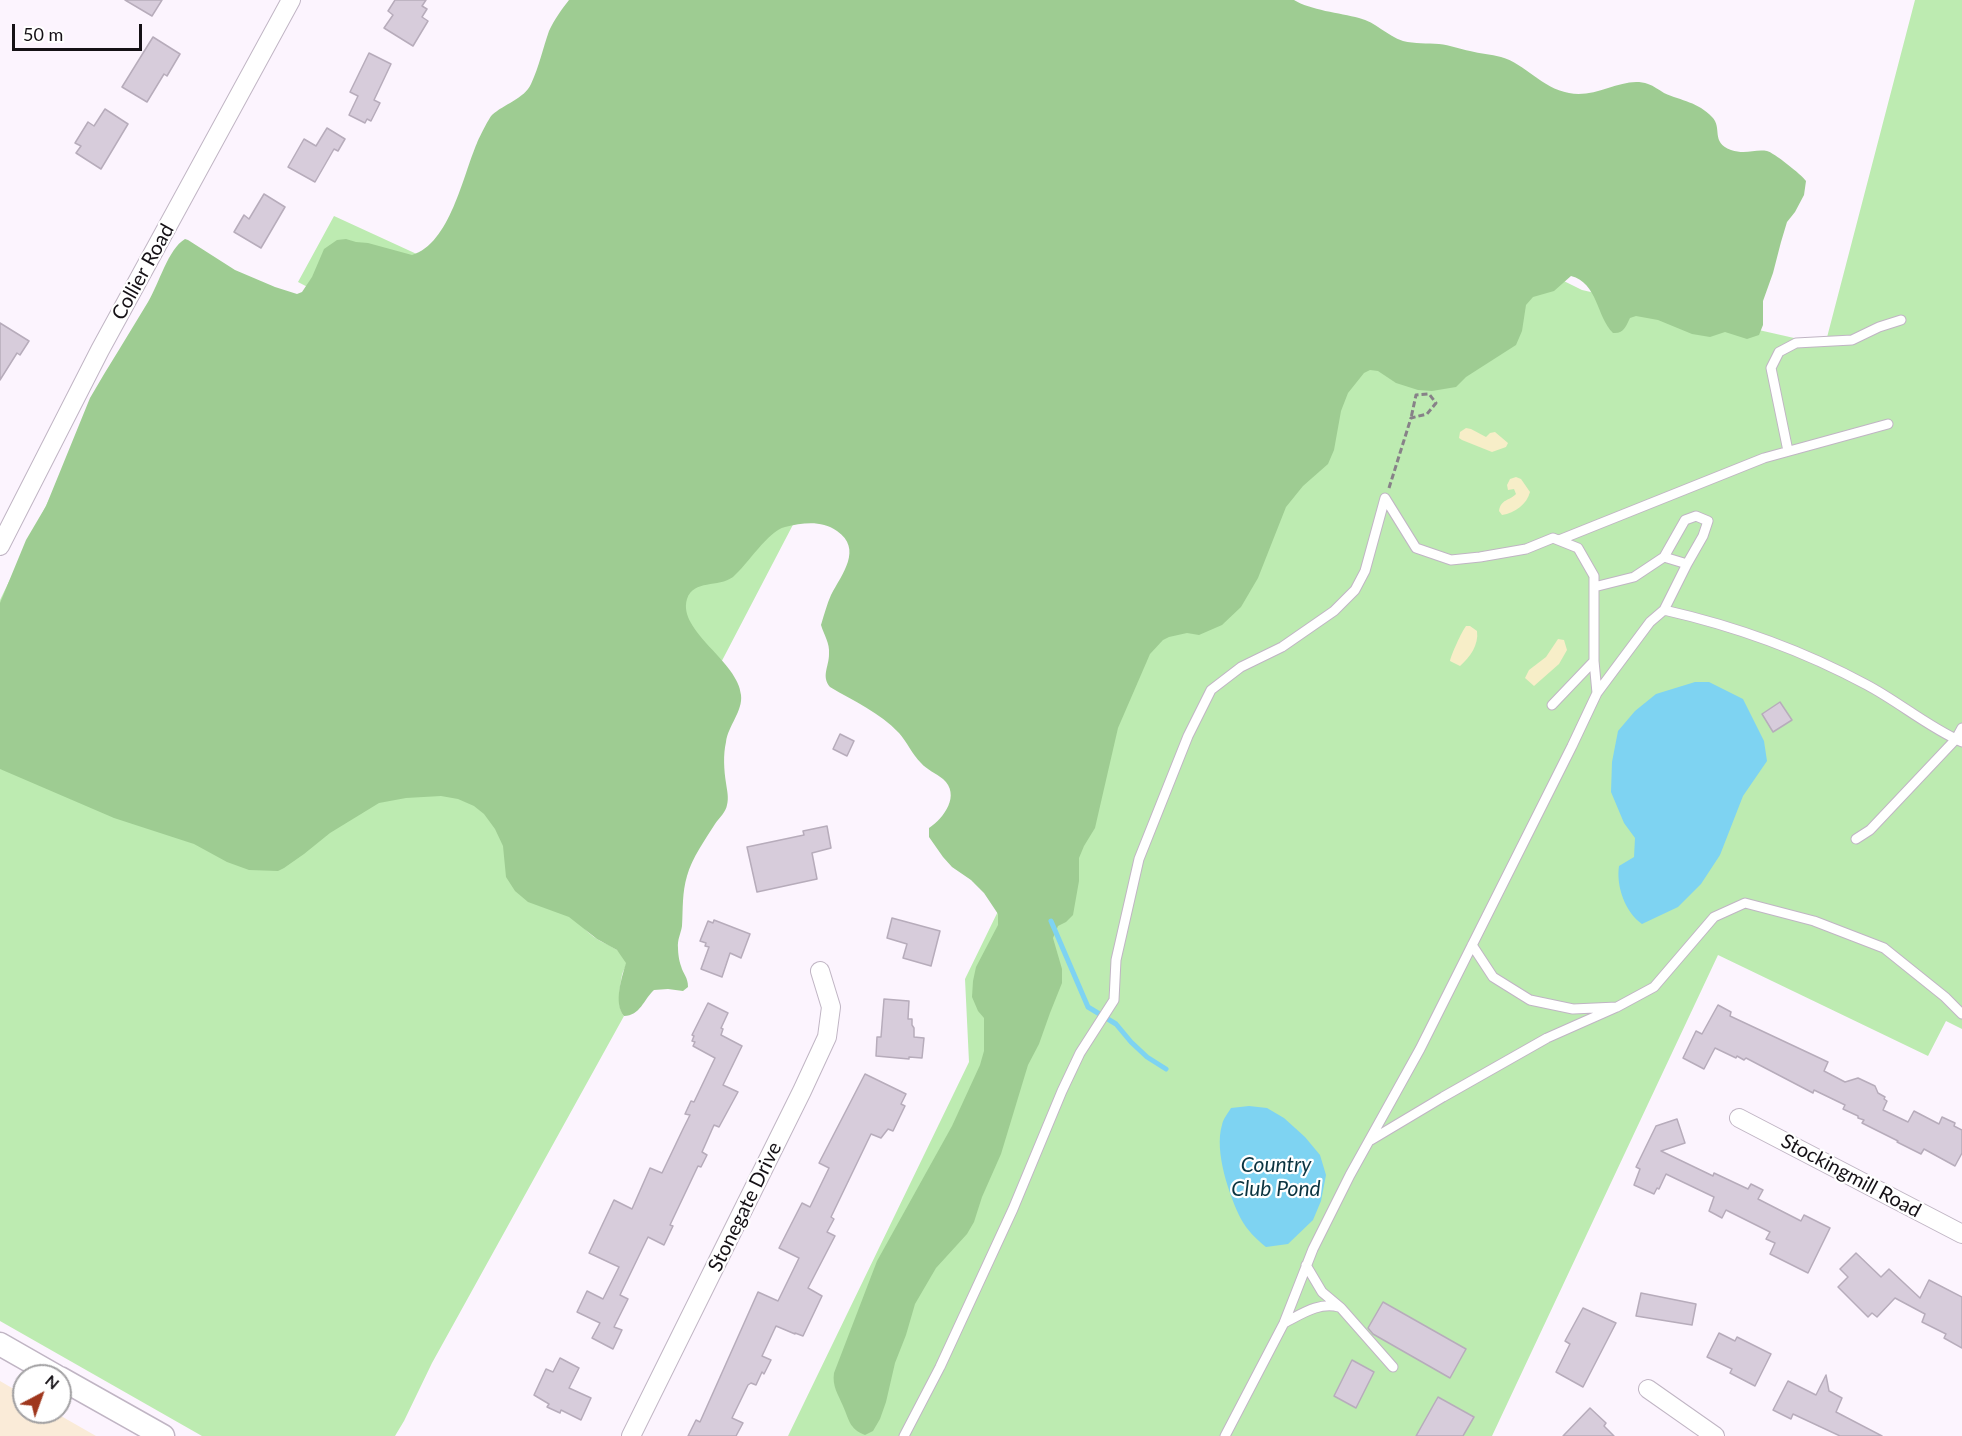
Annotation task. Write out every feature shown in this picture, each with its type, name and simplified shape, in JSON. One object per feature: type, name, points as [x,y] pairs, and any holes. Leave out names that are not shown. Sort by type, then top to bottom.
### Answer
[{"type":"street","name":"Collier Road","points":[[0,546],[100,350],[291,0]]},
{"type":"street","name":"Stonegate Drive","points":[[631,1436],[827,1037],[831,1007],[820,971]]},
{"type":"street","name":"Stockingmill Road","points":[[1739,1118],[1962,1234]]},
{"type":"street","points":[[0,1344],[35,1364]]},
{"type":"street","points":[[72,1385],[163,1436]]},
{"type":"street","points":[[1648,1389],[1715,1436]]},
{"type":"lane","points":[[1788,451],[1771,368],[1779,352],[1796,343],[1852,340],[1879,327],[1901,320]]},
{"type":"lane","points":[[1559,540],[1764,458],[1888,424]]},
{"type":"lane","points":[[1385,498],[1416,548],[1451,560],[1526,549],[1553,538],[1578,548],[1593,576],[1594,660],[1597,693]]},
{"type":"lane","points":[[904,1436],[940,1366],[1013,1209],[1080,1053],[1114,1000],[1116,960],[1139,859],[1188,736],[1211,690],[1241,667],[1282,647],[1334,611],[1355,590],[1365,571],[1385,498]]},
{"type":"lane","points":[[1225,1436],[1284,1323],[1306,1265],[1339,1196],[1420,1049],[1597,693],[1650,622],[1664,610],[1686,564],[1703,536],[1708,521],[1696,516],[1685,520],[1664,556],[1634,578],[1594,587]]},
{"type":"lane","points":[[1664,556],[1686,564]]},
{"type":"lane","points":[[1664,610],[1748,633],[1818,659],[1869,686],[1959,740]]},
{"type":"lane","points":[[1552,705],[1594,660]]},
{"type":"lane","points":[[1856,839],[1870,830],[1959,740],[1962,728]]},
{"type":"lane","points":[[1368,1142],[1547,1038],[1617,1007],[1654,987],[1714,917],[1745,903],[1814,921],[1884,948],[1945,997],[1962,1014]]},
{"type":"lane","points":[[1472,945],[1493,977],[1530,1000],[1573,1009],[1617,1007]]},
{"type":"lane","points":[[1306,1265],[1322,1292],[1341,1308],[1393,1367]]},
{"type":"lane","points":[[1284,1323],[1327,1304],[1341,1308]]},
{"type":"path","points":[[1385,498],[1411,418],[1416,395],[1429,394],[1436,403],[1427,414],[1411,418]]},
{"type":"shaded area","points":[[0,1381],[12,1388],[12,1424],[72,1422],[96,1436],[0,1436]]},
{"type":"green space","points":[[569,0],[1294,0],[1317,9],[1365,20],[1403,41],[1443,45],[1510,60],[1550,86],[1569,93],[1590,93],[1629,82],[1648,84],[1707,112],[1715,121],[1719,139],[1725,147],[1736,151],[1770,152],[1806,181],[1804,195],[1787,222],[1763,301],[1763,325],[1759,335],[1747,339],[1725,332],[1710,337],[1692,334],[1658,320],[1636,316],[1630,318],[1622,331],[1613,333],[1607,326],[1587,285],[1571,276],[1554,291],[1533,297],[1526,305],[1522,331],[1516,345],[1466,377],[1456,387],[1432,391],[1418,390],[1396,383],[1378,371],[1370,370],[1364,373],[1348,393],[1341,411],[1334,450],[1328,464],[1303,486],[1286,507],[1258,578],[1241,607],[1222,625],[1199,635],[1187,633],[1169,637],[1150,654],[1118,728],[1095,828],[1079,858],[1079,881],[1073,915],[1058,926],[1053,938],[1062,969],[1062,983],[1039,1044],[1028,1065],[1001,1154],[974,1222],[967,1234],[936,1268],[915,1304],[895,1363],[880,1419],[873,1431],[865,1435],[850,1423],[836,1390],[834,1373],[877,1261],[952,1126],[980,1065],[984,1051],[984,1018],[972,997],[973,981],[976,967],[998,925],[998,914],[984,893],[971,880],[952,867],[929,837],[929,828],[935,824],[948,806],[951,792],[948,785],[921,763],[902,737],[883,719],[827,683],[829,650],[821,625],[830,598],[845,570],[849,554],[849,546],[845,538],[837,531],[825,525],[812,523],[785,527],[765,541],[733,577],[701,586],[690,593],[687,599],[686,611],[691,623],[730,671],[738,683],[741,695],[740,707],[727,736],[725,747],[724,768],[728,802],[724,813],[695,856],[685,882],[678,955],[688,987],[683,991],[654,990],[638,1010],[629,1015],[624,1016],[619,1004],[619,990],[626,963],[617,950],[597,939],[569,917],[528,902],[515,891],[506,877],[503,846],[495,829],[484,814],[474,806],[458,799],[441,796],[406,798],[379,803],[330,833],[284,868],[278,871],[249,870],[227,862],[194,844],[114,818],[0,769],[0,603],[26,540],[46,506],[90,398],[148,302],[164,268],[179,244],[185,239],[188,240],[235,270],[297,294],[302,292],[312,277],[324,249],[337,240],[346,239],[368,243],[412,255],[425,248],[446,223],[477,143],[492,115],[519,98],[531,84],[549,31]]},
{"type":"green space","points":[[1915,0],[1962,0],[1962,1029],[1946,1021],[1928,1056],[1718,955],[1492,1436],[788,1436],[969,1062],[965,979],[1139,622],[821,471],[583,927],[595,938],[618,951],[624,958],[626,964],[619,996],[624,1016],[432,1363],[395,1436],[202,1436],[0,1321],[0,600],[62,473],[363,316],[298,282],[334,216],[445,267],[1283,142],[1582,290],[1825,345]]},
{"type":"sand","points":[[1466,428],[1486,437],[1495,432],[1508,443],[1506,447],[1492,452],[1459,438],[1460,432]]},
{"type":"sand","points":[[1516,477],[1521,479],[1530,492],[1520,507],[1502,515],[1499,511],[1503,502],[1516,494],[1514,489],[1508,490],[1507,485],[1510,479]]},
{"type":"sand","points":[[1466,626],[1477,631],[1477,641],[1470,655],[1460,666],[1450,661]]},
{"type":"sand","points":[[1558,639],[1564,640],[1567,650],[1559,664],[1534,686],[1525,678],[1529,670],[1546,657]]},
{"type":"water","points":[[1695,682],[1709,682],[1743,699],[1764,741],[1767,761],[1743,796],[1720,855],[1701,884],[1678,907],[1642,924],[1626,906],[1620,890],[1618,874],[1619,866],[1634,857],[1635,838],[1624,823],[1611,792],[1612,762],[1618,731],[1635,711],[1656,694]]},
{"type":"water","name":"Country Club Pond","points":[[1249,1106],[1267,1108],[1284,1118],[1305,1137],[1320,1155],[1326,1175],[1321,1201],[1313,1220],[1288,1244],[1266,1247],[1255,1238],[1241,1219],[1224,1173],[1220,1136],[1224,1118],[1231,1108]]},
{"type":"building","points":[[125,0],[162,0],[152,16]]},
{"type":"building","points":[[395,0],[426,0],[422,6],[427,9],[422,17],[428,21],[413,46],[384,28],[393,15],[388,11]]},
{"type":"building","points":[[153,37],[180,54],[167,76],[164,74],[147,102],[122,87]]},
{"type":"building","points":[[369,53],[391,64],[374,100],[380,103],[371,121],[367,119],[365,123],[349,115],[358,96],[350,92]]},
{"type":"building","points":[[105,109],[128,124],[101,169],[76,153],[81,146],[75,143],[88,122],[94,126]]},
{"type":"building","points":[[327,128],[345,139],[338,151],[334,149],[315,182],[288,167],[304,139],[316,146]]},
{"type":"building","points":[[264,194],[285,207],[261,248],[234,232],[244,215],[249,219]]},
{"type":"building","points":[[0,323],[29,341],[20,355],[17,353],[0,380]]},
{"type":"building","points":[[1780,702],[1792,720],[1773,732],[1762,714]]},
{"type":"building","points":[[840,734],[854,741],[847,756],[833,749]]},
{"type":"building","points":[[827,826],[831,848],[812,853],[817,879],[757,892],[747,847],[804,835],[803,831]]},
{"type":"building","points":[[892,918],[940,931],[931,966],[903,958],[907,944],[887,938]]},
{"type":"building","points":[[714,920],[750,934],[741,958],[730,953],[722,977],[701,969],[709,947],[700,941],[708,921],[713,923]]},
{"type":"building","points":[[884,999],[909,1001],[908,1019],[912,1019],[914,1037],[924,1038],[922,1058],[876,1056],[877,1037],[881,1037]]},
{"type":"building","points":[[708,1003],[728,1013],[721,1028],[723,1029],[721,1035],[742,1046],[723,1085],[738,1092],[719,1127],[714,1125],[702,1152],[707,1155],[701,1167],[698,1166],[670,1225],[673,1226],[664,1245],[648,1237],[620,1295],[628,1299],[614,1327],[622,1330],[613,1349],[592,1338],[600,1323],[577,1312],[587,1291],[603,1299],[619,1267],[589,1253],[614,1200],[632,1209],[650,1168],[662,1173],[690,1115],[685,1114],[691,1101],[694,1102],[715,1058],[693,1046],[695,1042],[692,1041],[694,1036],[692,1035]]},
{"type":"building","points":[[1718,1005],[1731,1012],[1730,1016],[1828,1062],[1824,1071],[1845,1082],[1858,1078],[1875,1086],[1878,1093],[1887,1101],[1883,1110],[1908,1122],[1914,1111],[1939,1124],[1942,1117],[1955,1123],[1954,1126],[1962,1130],[1962,1153],[1955,1166],[1924,1149],[1921,1154],[1897,1142],[1862,1123],[1864,1120],[1843,1109],[1845,1105],[1814,1090],[1813,1093],[1746,1058],[1744,1060],[1737,1056],[1736,1058],[1715,1048],[1704,1069],[1683,1058],[1696,1031],[1702,1034]]},
{"type":"building","points":[[865,1074],[906,1094],[901,1104],[905,1106],[893,1131],[888,1129],[881,1138],[871,1134],[831,1217],[834,1219],[827,1232],[835,1236],[808,1288],[822,1296],[803,1336],[776,1326],[762,1356],[771,1360],[756,1385],[751,1383],[748,1385],[732,1418],[743,1423],[736,1436],[688,1436],[696,1420],[700,1422],[758,1292],[778,1301],[799,1258],[779,1248],[802,1203],[810,1207],[829,1168],[819,1163]]},
{"type":"building","points":[[1677,1119],[1685,1143],[1661,1151],[1713,1176],[1714,1173],[1748,1189],[1751,1184],[1763,1190],[1758,1199],[1801,1221],[1804,1215],[1830,1228],[1808,1273],[1770,1254],[1775,1243],[1766,1239],[1770,1232],[1726,1210],[1722,1218],[1709,1211],[1714,1197],[1666,1174],[1654,1194],[1634,1185],[1640,1169],[1636,1167],[1656,1126]]},
{"type":"building","points":[[1856,1253],[1881,1277],[1889,1269],[1920,1298],[1929,1280],[1962,1297],[1962,1348],[1944,1338],[1946,1334],[1922,1322],[1925,1314],[1895,1298],[1877,1317],[1872,1313],[1868,1317],[1838,1287],[1848,1277],[1840,1269]]},
{"type":"building","points":[[1641,1293],[1696,1304],[1692,1325],[1636,1316]]},
{"type":"building","points":[[1383,1302],[1466,1349],[1450,1378],[1373,1334],[1368,1328]]},
{"type":"building","points":[[1583,1308],[1616,1323],[1583,1387],[1556,1372],[1570,1344],[1565,1341]]},
{"type":"building","points":[[1719,1333],[1735,1341],[1737,1337],[1771,1354],[1755,1386],[1730,1373],[1732,1369],[1707,1357]]},
{"type":"building","points":[[560,1358],[579,1368],[569,1388],[591,1398],[581,1420],[561,1410],[560,1413],[547,1407],[549,1404],[534,1395],[546,1369],[553,1372]]},
{"type":"building","points":[[1352,1360],[1374,1372],[1356,1408],[1334,1396]]},
{"type":"building","points":[[1826,1375],[1829,1391],[1842,1398],[1836,1412],[1882,1436],[1840,1436],[1793,1414],[1791,1419],[1773,1410],[1788,1381],[1816,1395]]},
{"type":"building","points":[[1438,1397],[1474,1417],[1463,1436],[1416,1436]]},
{"type":"building","points":[[1590,1408],[1606,1423],[1604,1426],[1614,1436],[1563,1436]]},
{"type":"waterway","points":[[1051,921],[1088,1007],[1116,1024],[1147,1057],[1166,1069]]}]
